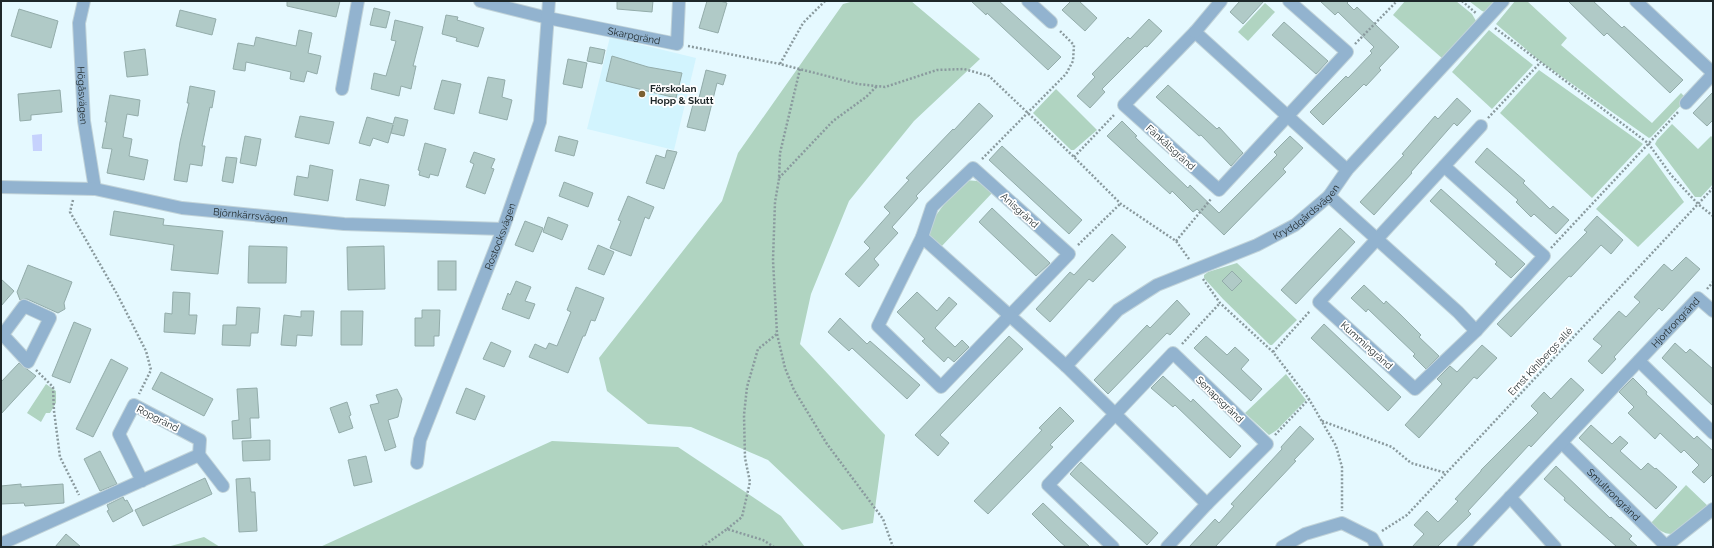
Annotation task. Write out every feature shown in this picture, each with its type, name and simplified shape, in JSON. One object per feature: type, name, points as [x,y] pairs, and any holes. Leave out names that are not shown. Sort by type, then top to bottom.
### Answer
[{"type":"street","name":"Högåsvägen","points":[[84,1],[79,23],[84,121],[95,189]]},
{"type":"street","points":[[342,89],[358,1]]},
{"type":"street","name":"Skarpgränd","points":[[480,1],[548,18],[677,44]]},
{"type":"street","name":"Rostocksvägen","points":[[417,463],[420,440],[503,230],[540,122],[549,1]]},
{"type":"street","points":[[677,44],[679,1]]},
{"type":"street","points":[[1028,1],[1051,22]]},
{"type":"street","points":[[1124,105],[1195,32],[1222,1]]},
{"type":"street","points":[[1219,190],[1347,52],[1289,1]]},
{"type":"street","name":"Kryddgårdsvägen","points":[[1066,366],[1118,310],[1157,285],[1258,245],[1295,225],[1329,196],[1347,170],[1502,1]]},
{"type":"street","points":[[1636,1],[1713,73],[1686,103]]},
{"type":"street","points":[[1195,32],[1347,170]]},
{"type":"street","name":"Fänkålsgränd","points":[[1124,105],[1219,190]]},
{"type":"street","points":[[1319,302],[1481,126]]},
{"type":"street","points":[[1444,166],[1544,256]]},
{"type":"street","points":[[973,168],[932,206],[922,237],[878,326],[941,387],[1069,254]]},
{"type":"street","name":"Anisgränd","points":[[973,168],[1069,254]]},
{"type":"street","name":"Björnkärrsvägen","points":[[1,187],[95,189],[182,208],[344,224],[503,230]]},
{"type":"street","points":[[1329,196],[1458,312],[1476,331]]},
{"type":"street","points":[[922,237],[1066,366],[1207,504]]},
{"type":"street","name":"Kummingränd","points":[[1319,302],[1415,389],[1476,331],[1544,256]]},
{"type":"street","name":"Hjortrongränd","points":[[1562,442],[1698,298],[1713,311]]},
{"type":"street","points":[[24,306],[50,318],[28,362],[2,336],[24,306]]},
{"type":"street","points":[[1114,547],[1048,485],[1173,353]]},
{"type":"street","name":"Senapsgränd","points":[[1173,353],[1267,444]]},
{"type":"street","points":[[1639,361],[1713,433]]},
{"type":"street","name":"Ropgränd","points":[[142,481],[119,434],[134,405],[200,440],[199,455],[224,486]]},
{"type":"street","points":[[1463,547],[1562,442]]},
{"type":"street","name":"Smultrongränd","points":[[1562,442],[1666,546],[1713,509]]},
{"type":"street","points":[[1167,547],[1207,504],[1267,444]]},
{"type":"street","points":[[4,542],[199,455]]},
{"type":"street","points":[[1510,497],[1555,547]]},
{"type":"street","points":[[1282,547],[1305,534],[1342,523],[1374,543]]},
{"type":"path","points":[[780,64],[802,23],[825,1]]},
{"type":"path","points":[[1347,52],[1397,1]]},
{"type":"path","points":[[1462,1],[1485,21],[1540,63],[1648,143],[1671,175],[1698,204],[1713,216]]},
{"type":"path","points":[[973,168],[1066,74],[1073,61],[1074,45],[1051,22]]},
{"type":"path","points":[[677,44],[780,64],[858,84],[885,87],[937,70],[964,69],[989,76],[1026,113],[1074,157],[1120,204],[1176,241],[1220,303],[1272,352],[1309,399],[1336,446],[1342,467],[1342,523]]},
{"type":"path","points":[[1481,126],[1540,63]]},
{"type":"path","points":[[800,69],[780,153],[779,179],[775,202],[773,260],[777,334],[785,368],[794,390],[839,462],[883,519],[893,547]]},
{"type":"path","points":[[779,179],[833,121],[866,97],[877,86]]},
{"type":"path","points":[[1544,256],[1686,103]]},
{"type":"path","points":[[1074,157],[1124,105]]},
{"type":"path","points":[[75,188],[70,212],[146,351],[151,370],[134,405]]},
{"type":"path","name":"Ernst Kihlbergs allé","points":[[1374,543],[1407,516],[1713,188]]},
{"type":"path","points":[[1176,241],[1219,190]]},
{"type":"path","points":[[1069,254],[1120,204]]},
{"type":"path","points":[[1272,352],[1319,302]]},
{"type":"path","points":[[1173,353],[1220,303]]},
{"type":"path","points":[[702,547],[742,516],[750,482],[745,458],[744,415],[746,387],[758,349],[777,334]]},
{"type":"path","points":[[28,362],[53,387],[54,411],[60,457],[85,506]]},
{"type":"path","points":[[1267,444],[1309,399]]},
{"type":"path","points":[[1322,421],[1392,447],[1412,463],[1446,473]]},
{"type":"path","points":[[727,529],[763,540],[774,547]]},
{"type":"shaded area","name":"Förskolan Hopp & Skutt","points":[[610,37],[696,58],[674,150],[587,129]]},
{"type":"green space","points":[[854,1],[911,1],[980,59],[914,121],[849,201],[811,294],[800,344],[885,435],[873,523],[842,530],[768,460],[691,427],[648,424],[607,391],[599,358],[722,201],[738,153],[843,4]]},
{"type":"green space","points":[[1405,1],[1456,1],[1472,14],[1476,21],[1443,59],[1393,15]]},
{"type":"green space","points":[[1469,1],[1495,1],[1485,12]]},
{"type":"green space","points":[[1515,1],[1527,1],[1567,38],[1561,45],[1652,123],[1681,93],[1687,99],[1649,138],[1541,62],[1496,24]]},
{"type":"green space","points":[[1265,3],[1275,12],[1248,41],[1238,32]]},
{"type":"green space","points":[[1489,30],[1533,65],[1492,109],[1452,72]]},
{"type":"green space","points":[[1539,70],[1643,144],[1592,198],[1500,113]]},
{"type":"green space","points":[[1056,89],[1097,130],[1074,150],[1071,150],[1033,113]]},
{"type":"green space","points":[[1672,124],[1698,149],[1711,136],[1713,138],[1713,184],[1701,197],[1695,197],[1655,144]]},
{"type":"green space","points":[[1649,153],[1684,202],[1638,247],[1596,209]]},
{"type":"green space","points":[[968,181],[977,181],[993,192],[940,248],[929,238],[927,231],[930,225],[945,203],[963,184]]},
{"type":"green space","points":[[1237,263],[1297,320],[1272,345],[1270,345],[1223,299],[1204,278],[1204,275],[1208,272]],"holes":[[[1232,271],[1242,281],[1232,291],[1222,281]]]},
{"type":"green space","points":[[1286,374],[1306,400],[1277,430],[1269,435],[1245,413]]},
{"type":"green space","points":[[46,384],[56,391],[56,403],[50,413],[46,413],[41,422],[27,413]]},
{"type":"green space","points":[[552,441],[678,447],[781,516],[805,547],[320,547]]},
{"type":"green space","points":[[1686,485],[1710,508],[1674,534],[1664,533],[1651,523]]},
{"type":"green space","points":[[204,537],[220,547],[167,547]]},
{"type":"water","points":[[42,134],[42,151],[33,151],[32,135]]},
{"type":"building","points":[[287,1],[340,1],[336,17],[287,6]]},
{"type":"building","points":[[617,1],[653,1],[652,12],[617,9]]},
{"type":"building","points":[[707,1],[720,1],[727,3],[718,33],[699,28]]},
{"type":"building","points":[[971,1],[999,1],[1061,57],[1048,70],[987,13],[986,15]]},
{"type":"building","points":[[1071,1],[1079,1],[1097,18],[1085,31],[1062,10]]},
{"type":"building","points":[[1240,1],[1264,1],[1243,24],[1230,12]]},
{"type":"building","points":[[1320,1],[1349,1],[1347,3],[1354,10],[1357,7],[1399,47],[1379,68],[1381,70],[1366,86],[1364,84],[1323,125],[1310,112],[1346,76],[1348,78],[1372,53],[1370,51],[1374,47],[1338,12],[1335,15]]},
{"type":"building","points":[[1568,1],[1593,1],[1622,28],[1624,26],[1683,80],[1670,93],[1607,33],[1604,36]]},
{"type":"building","points":[[374,8],[390,12],[386,28],[370,25]]},
{"type":"building","points":[[19,9],[58,21],[51,48],[11,36]]},
{"type":"building","points":[[180,10],[216,19],[212,35],[176,26]]},
{"type":"building","points":[[446,15],[458,17],[457,20],[484,28],[478,47],[456,41],[457,38],[442,34]]},
{"type":"building","points":[[1149,19],[1162,31],[1102,89],[1105,92],[1090,108],[1077,96],[1095,77],[1092,74],[1128,37],[1130,39]]},
{"type":"building","points":[[395,20],[423,27],[413,66],[416,66],[411,89],[401,86],[399,96],[371,89],[374,73],[386,76],[396,41],[391,40]]},
{"type":"building","points":[[1284,22],[1328,61],[1316,74],[1272,35]]},
{"type":"building","points":[[299,30],[312,33],[308,53],[321,56],[317,74],[307,71],[304,82],[290,79],[291,72],[246,62],[245,71],[233,69],[238,43],[254,46],[256,37],[296,46]]},
{"type":"building","points":[[590,47],[605,50],[602,64],[587,61]]},
{"type":"building","points":[[145,49],[148,75],[127,77],[124,52]]},
{"type":"building","points":[[612,56],[648,67],[682,73],[676,98],[606,81]]},
{"type":"building","points":[[568,59],[587,63],[582,88],[563,84]]},
{"type":"building","points":[[706,70],[726,75],[723,85],[717,83],[705,131],[687,127],[695,97],[699,98]]},
{"type":"building","points":[[488,77],[505,80],[502,97],[512,100],[507,120],[479,113]]},
{"type":"building","points":[[442,80],[461,84],[454,114],[434,109]]},
{"type":"building","points":[[1168,85],[1217,129],[1219,127],[1243,153],[1231,166],[1201,135],[1199,136],[1156,97]]},
{"type":"building","points":[[190,86],[215,91],[202,146],[205,146],[202,166],[190,164],[187,182],[174,180],[180,142],[189,103],[187,103]]},
{"type":"building","points":[[60,90],[62,112],[31,115],[31,120],[20,121],[18,94]]},
{"type":"building","points":[[1713,92],[1713,120],[1707,126],[1693,113]]},
{"type":"building","points":[[110,95],[140,100],[138,116],[127,114],[123,137],[132,139],[129,156],[148,160],[144,180],[107,173],[112,149],[102,148]]},
{"type":"building","points":[[1457,98],[1471,111],[1457,126],[1454,123],[1374,215],[1360,202],[1404,155],[1402,154],[1435,116],[1438,119]]},
{"type":"building","points":[[979,103],[993,116],[916,196],[918,198],[892,227],[898,233],[874,259],[879,265],[859,287],[845,274],[870,248],[864,242],[890,213],[884,207],[909,180],[906,178]]},
{"type":"building","points":[[300,116],[334,122],[329,144],[295,137]]},
{"type":"building","points":[[367,117],[393,124],[395,117],[408,120],[404,136],[391,133],[393,125],[388,143],[373,138],[370,146],[359,143]]},
{"type":"building","points":[[1122,121],[1137,136],[1135,137],[1188,188],[1190,185],[1219,213],[1277,155],[1274,152],[1290,136],[1303,148],[1283,169],[1286,172],[1224,235],[1197,209],[1193,212],[1172,191],[1170,194],[1107,136]]},
{"type":"building","points":[[245,136],[261,139],[256,166],[240,163]]},
{"type":"building","points":[[559,136],[578,141],[574,156],[555,151]]},
{"type":"building","points":[[425,143],[446,149],[438,176],[430,174],[429,178],[419,175],[420,171],[418,170]]},
{"type":"building","points":[[1002,146],[1082,220],[1069,234],[989,160]]},
{"type":"building","points":[[1487,148],[1525,181],[1523,183],[1550,209],[1553,206],[1569,220],[1556,234],[1534,214],[1531,217],[1516,202],[1518,200],[1475,162]]},
{"type":"building","points":[[667,150],[677,152],[664,189],[646,183],[656,155],[665,158]]},
{"type":"building","points":[[474,152],[495,159],[491,168],[494,169],[485,194],[466,187],[474,164],[470,162]]},
{"type":"building","points":[[226,157],[237,158],[233,183],[222,181]]},
{"type":"building","points":[[310,165],[333,170],[328,201],[294,195],[297,176],[308,178]]},
{"type":"building","points":[[360,179],[389,185],[385,206],[356,200]]},
{"type":"building","points":[[564,182],[593,193],[588,207],[559,196]]},
{"type":"building","points":[[1441,189],[1525,264],[1511,278],[1495,264],[1497,262],[1430,201]]},
{"type":"building","points":[[628,196],[654,207],[649,219],[645,217],[631,256],[610,248],[621,221],[618,220]]},
{"type":"building","points":[[992,208],[1050,263],[1036,276],[979,222]]},
{"type":"building","points":[[114,211],[164,219],[163,225],[223,231],[218,274],[171,270],[174,245],[110,235]]},
{"type":"building","points":[[1597,216],[1623,240],[1611,254],[1601,245],[1511,337],[1497,324],[1587,232],[1584,230]]},
{"type":"building","points":[[548,217],[568,225],[562,240],[543,232]]},
{"type":"building","points":[[525,221],[543,228],[533,252],[515,245]]},
{"type":"building","points":[[1340,228],[1355,242],[1296,304],[1281,290]]},
{"type":"building","points":[[1112,234],[1126,247],[1093,282],[1089,279],[1050,322],[1036,309],[1070,272],[1074,275]]},
{"type":"building","points":[[598,245],[614,252],[604,275],[588,269]]},
{"type":"building","points":[[249,246],[287,247],[286,283],[248,283]]},
{"type":"building","points":[[384,246],[385,289],[348,290],[347,247]]},
{"type":"building","points":[[1686,257],[1700,269],[1662,311],[1659,308],[1614,357],[1616,359],[1602,374],[1588,361],[1602,346],[1593,339],[1619,311],[1626,317],[1640,302],[1634,297],[1664,264],[1672,271]]},
{"type":"building","points":[[438,261],[456,261],[456,290],[438,290]]},
{"type":"building","points":[[28,265],[72,282],[64,303],[65,309],[58,313],[27,299],[20,300],[17,292]]},
{"type":"building","points":[[1232,271],[1242,281],[1232,291],[1222,281]]},
{"type":"building","points":[[1,279],[14,291],[1,306]]},
{"type":"building","points":[[516,281],[531,287],[525,301],[535,304],[529,319],[502,309],[508,293],[510,295]]},
{"type":"building","points":[[1364,285],[1384,304],[1386,301],[1401,315],[1421,335],[1419,337],[1439,356],[1426,369],[1413,356],[1415,354],[1368,309],[1366,312],[1351,298]]},
{"type":"building","points":[[576,287],[604,298],[595,321],[591,320],[585,336],[583,336],[568,373],[529,357],[535,344],[546,349],[549,343],[557,346],[571,312],[567,310]]},
{"type":"building","points":[[173,292],[190,293],[189,315],[197,315],[195,334],[164,332],[165,313],[172,314]]},
{"type":"building","points":[[917,292],[937,311],[949,297],[957,304],[935,328],[955,347],[962,340],[969,347],[954,362],[948,357],[944,362],[922,341],[925,339],[897,312]]},
{"type":"building","points":[[1177,300],[1190,314],[1170,335],[1167,333],[1108,394],[1094,380],[1147,325],[1150,328]]},
{"type":"building","points":[[237,307],[260,308],[258,333],[251,333],[250,346],[222,345],[223,325],[236,325]]},
{"type":"building","points":[[422,310],[440,310],[439,336],[434,336],[434,346],[415,346],[415,318],[422,318]]},
{"type":"building","points":[[301,311],[314,311],[312,336],[297,335],[296,346],[281,345],[284,315],[301,317]]},
{"type":"building","points":[[341,311],[363,311],[362,345],[341,345]]},
{"type":"building","points":[[840,318],[867,344],[870,341],[920,385],[907,399],[852,348],[849,351],[828,332]]},
{"type":"building","points":[[74,322],[91,329],[70,383],[52,376]]},
{"type":"building","points":[[1324,324],[1401,397],[1388,411],[1311,338]]},
{"type":"building","points":[[1009,336],[1023,349],[940,435],[949,443],[938,456],[915,435]]},
{"type":"building","points":[[1206,336],[1227,355],[1235,347],[1249,360],[1241,369],[1262,389],[1251,401],[1194,348]]},
{"type":"building","points":[[491,342],[511,351],[504,367],[483,359]]},
{"type":"building","points":[[1675,343],[1686,353],[1690,349],[1713,369],[1713,406],[1662,358]]},
{"type":"building","points":[[1482,345],[1497,358],[1477,379],[1474,377],[1419,438],[1405,425],[1442,384],[1437,379],[1450,366],[1457,372]]},
{"type":"building","points":[[111,359],[128,368],[93,437],[76,429]]},
{"type":"building","points":[[19,363],[36,376],[1,414],[1,382]]},
{"type":"building","points":[[161,372],[213,399],[204,416],[152,389]]},
{"type":"building","points":[[1163,376],[1191,402],[1193,399],[1241,446],[1230,458],[1175,405],[1173,407],[1151,388]]},
{"type":"building","points":[[1571,378],[1584,390],[1531,447],[1529,445],[1468,511],[1471,514],[1437,547],[1412,547],[1424,534],[1414,525],[1427,511],[1438,522],[1458,501],[1455,499],[1481,470],[1538,413],[1531,406],[1544,392],[1551,399]]},
{"type":"building","points":[[1633,378],[1647,392],[1646,394],[1694,439],[1697,436],[1713,451],[1713,474],[1704,483],[1692,472],[1699,465],[1684,450],[1681,453],[1660,433],[1655,439],[1628,413],[1634,407],[1619,392]]},
{"type":"building","points":[[257,388],[259,418],[250,418],[251,438],[233,439],[232,421],[239,420],[237,389]]},
{"type":"building","points":[[466,388],[485,396],[475,420],[456,413]]},
{"type":"building","points":[[397,389],[402,399],[398,417],[388,420],[396,447],[385,451],[370,405],[379,403],[376,395]]},
{"type":"building","points":[[347,402],[353,428],[339,433],[330,408]]},
{"type":"building","points":[[1060,407],[1074,421],[1050,445],[1053,447],[988,514],[974,501],[1042,430],[1039,428]]},
{"type":"building","points":[[1591,425],[1612,444],[1620,436],[1628,443],[1620,451],[1641,470],[1648,463],[1655,469],[1656,468],[1677,487],[1656,509],[1579,438]]},
{"type":"building","points":[[1300,426],[1314,439],[1294,460],[1296,461],[1215,547],[1189,547],[1215,519],[1219,523],[1234,506],[1231,504],[1282,449],[1281,447]]},
{"type":"building","points":[[270,440],[270,460],[243,461],[242,441]]},
{"type":"building","points":[[100,451],[117,484],[100,491],[84,459]]},
{"type":"building","points":[[366,456],[372,482],[354,486],[348,460]]},
{"type":"building","points":[[1081,462],[1158,533],[1147,545],[1070,474]]},
{"type":"building","points":[[1556,466],[1610,518],[1611,517],[1632,536],[1629,539],[1638,547],[1617,547],[1564,500],[1565,498],[1544,479]]},
{"type":"building","points":[[205,478],[212,494],[143,526],[135,510]]},
{"type":"building","points":[[250,478],[251,492],[255,492],[257,531],[239,532],[236,479]]},
{"type":"building","points":[[21,484],[21,487],[63,484],[64,503],[25,506],[24,503],[1,504],[1,486]]},
{"type":"building","points":[[123,497],[125,501],[127,500],[133,511],[113,522],[107,511],[109,510],[107,505]]},
{"type":"building","points":[[1043,503],[1090,547],[1066,547],[1058,540],[1032,514]]},
{"type":"building","points":[[66,534],[81,547],[55,547]]},
{"type":"place","name":"Förskolan Hopp & Skutt","points":[[642,94]]}]
